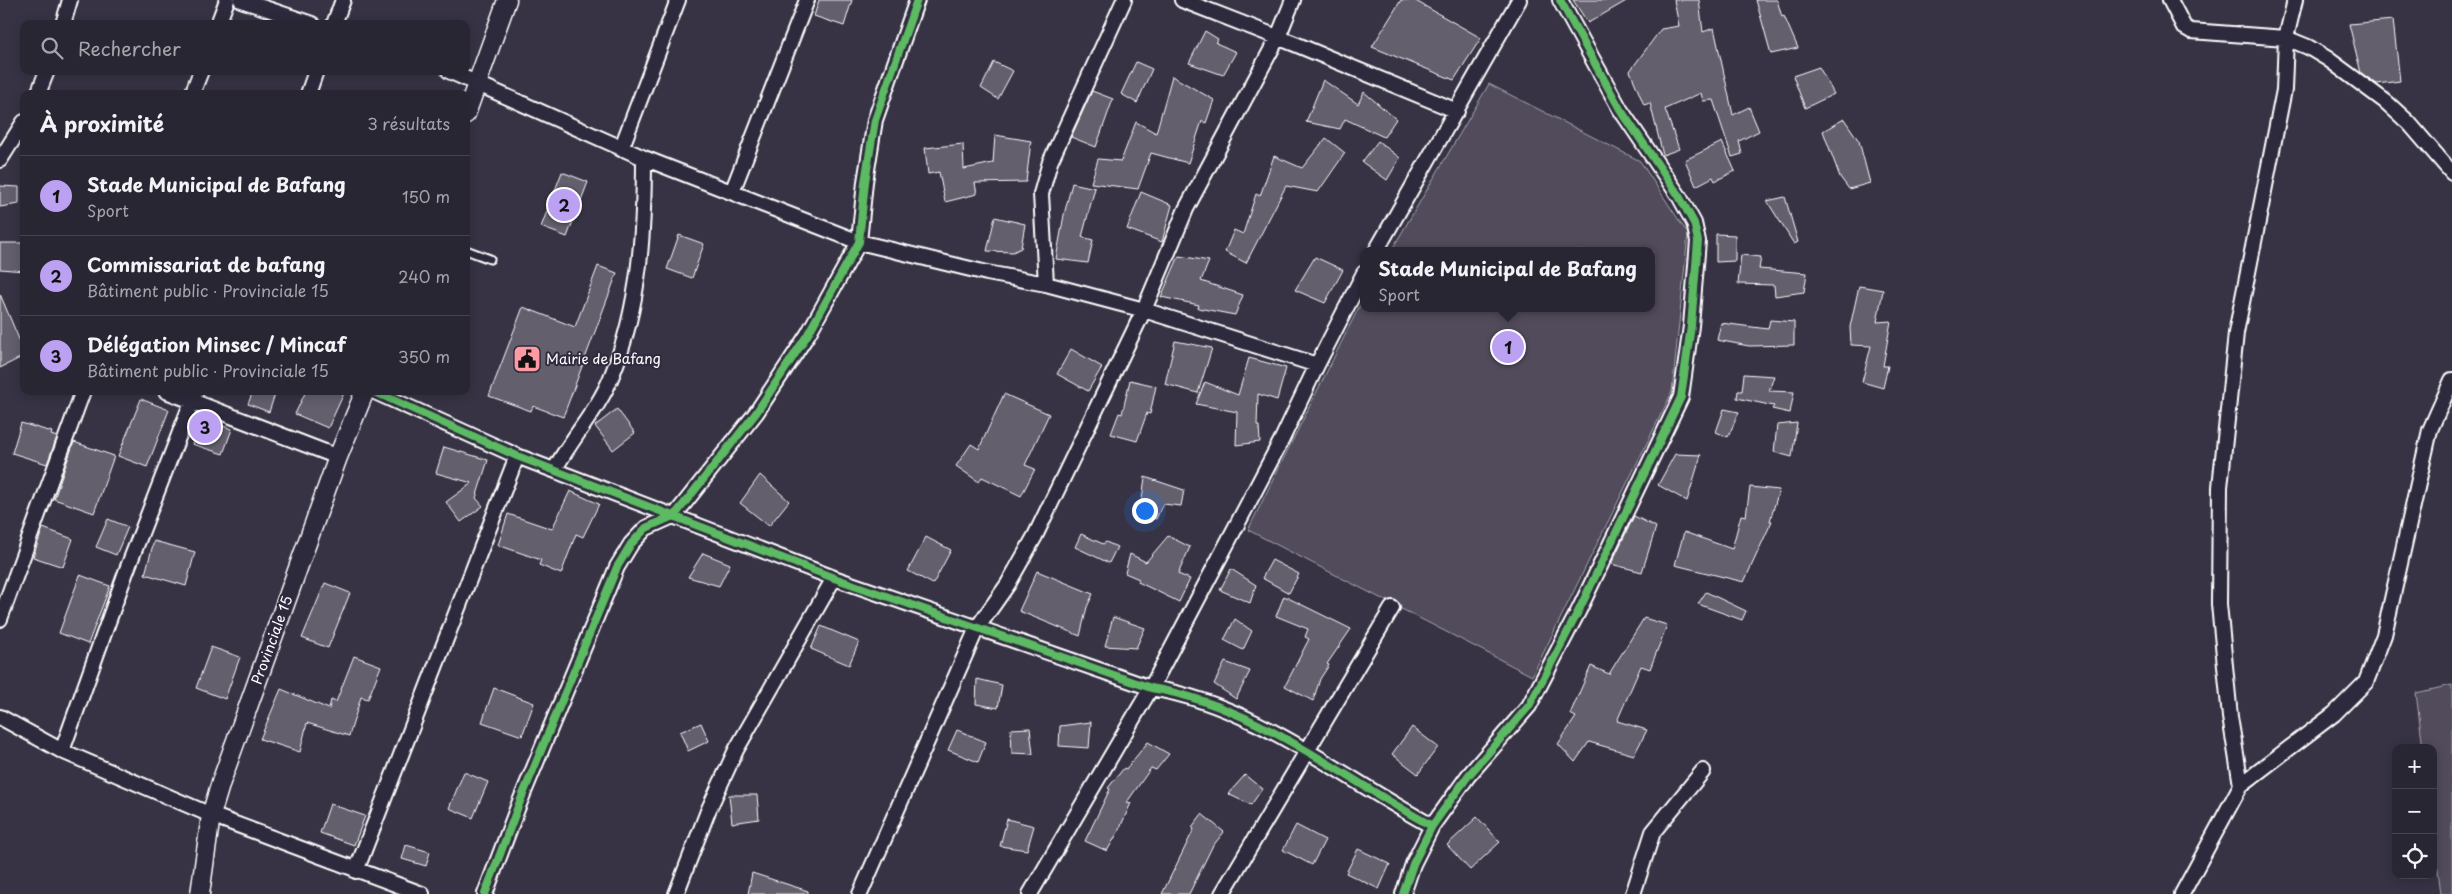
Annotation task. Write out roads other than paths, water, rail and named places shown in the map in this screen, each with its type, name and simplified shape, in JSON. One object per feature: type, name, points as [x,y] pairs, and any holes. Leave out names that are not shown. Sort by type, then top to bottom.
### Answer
[{"type":"street","points":[[64,20],[70,0]]},
{"type":"street","points":[[220,20],[227,0]]},
{"type":"street","points":[[241,0],[300,20]]},
{"type":"street","points":[[336,20],[343,0]]},
{"type":"street","points":[[470,103],[507,0]]},
{"type":"street","points":[[621,149],[678,0]]},
{"type":"street","points":[[732,192],[808,0]]},
{"type":"street","points":[[485,894],[518,804],[617,567],[631,544],[646,528],[674,515],[756,413],[808,334],[859,242],[865,182],[875,120],[916,0]]},
{"type":"street","points":[[1046,284],[1042,194],[1050,162],[1124,0]]},
{"type":"street","points":[[1182,0],[1278,37],[1457,111]]},
{"type":"street","points":[[860,894],[977,628],[1008,584],[1035,536],[1144,310],[1186,209],[1278,37],[1293,0]]},
{"type":"street","points":[[1378,247],[1519,0]]},
{"type":"street","points":[[1403,894],[1413,864],[1432,826],[1468,776],[1529,706],[1579,610],[1681,397],[1691,326],[1698,241],[1694,223],[1679,196],[1620,109],[1560,0]]},
{"type":"street","points":[[2170,0],[2184,27],[2191,32],[2286,38],[2328,59],[2386,102],[2408,123],[2452,173]]},
{"type":"street","points":[[2241,785],[2230,717],[2219,604],[2220,487],[2236,333],[2284,90],[2286,38],[2295,0]]},
{"type":"street","points":[[40,90],[45,75]]},
{"type":"street","points":[[194,90],[199,75]]},
{"type":"street","points":[[309,90],[315,75]]},
{"type":"street","points":[[457,75],[621,149],[859,242],[987,273],[1046,284],[1144,310],[1316,365]]},
{"type":"street","points":[[0,160],[20,130]]},
{"type":"street","points":[[555,469],[567,447],[584,425],[612,376],[639,277],[644,218],[644,158]]},
{"type":"street","points":[[1030,894],[1151,688],[1282,439],[1316,365],[1360,281]]},
{"type":"street","points":[[2182,894],[2241,785],[2334,714],[2366,682],[2384,635],[2430,430],[2452,380]]},
{"type":"street","points":[[0,619],[83,395]]},
{"type":"street","name":"Provinciale 15","points":[[200,894],[210,815],[338,457],[363,395]]},
{"type":"street","points":[[382,395],[517,456],[555,469],[834,578],[1151,688],[1178,692],[1202,701],[1251,722],[1307,750],[1432,826]]},
{"type":"street","points":[[62,751],[126,572],[194,396],[338,457]]},
{"type":"street","points":[[356,870],[517,456]]},
{"type":"street","points":[[676,894],[708,811],[736,750],[834,578]]},
{"type":"street","points":[[1222,894],[1392,608]]},
{"type":"street","points":[[0,717],[62,751],[210,815],[422,894]]},
{"type":"street","points":[[1632,894],[1653,832],[1702,771]]},
{"type":"lane","points":[[470,252],[490,259]]},
{"type":"place","name":"Commissariat de bafang","points":[[564,205]]},
{"type":"place","name":"Stade Municipal de Bafang","points":[[1508,347]]},
{"type":"place","name":"Mairie de Bafang","points":[[527,359]]},
{"type":"place","name":"Délégation Minsec / Mincaf","points":[[205,427]]}]
